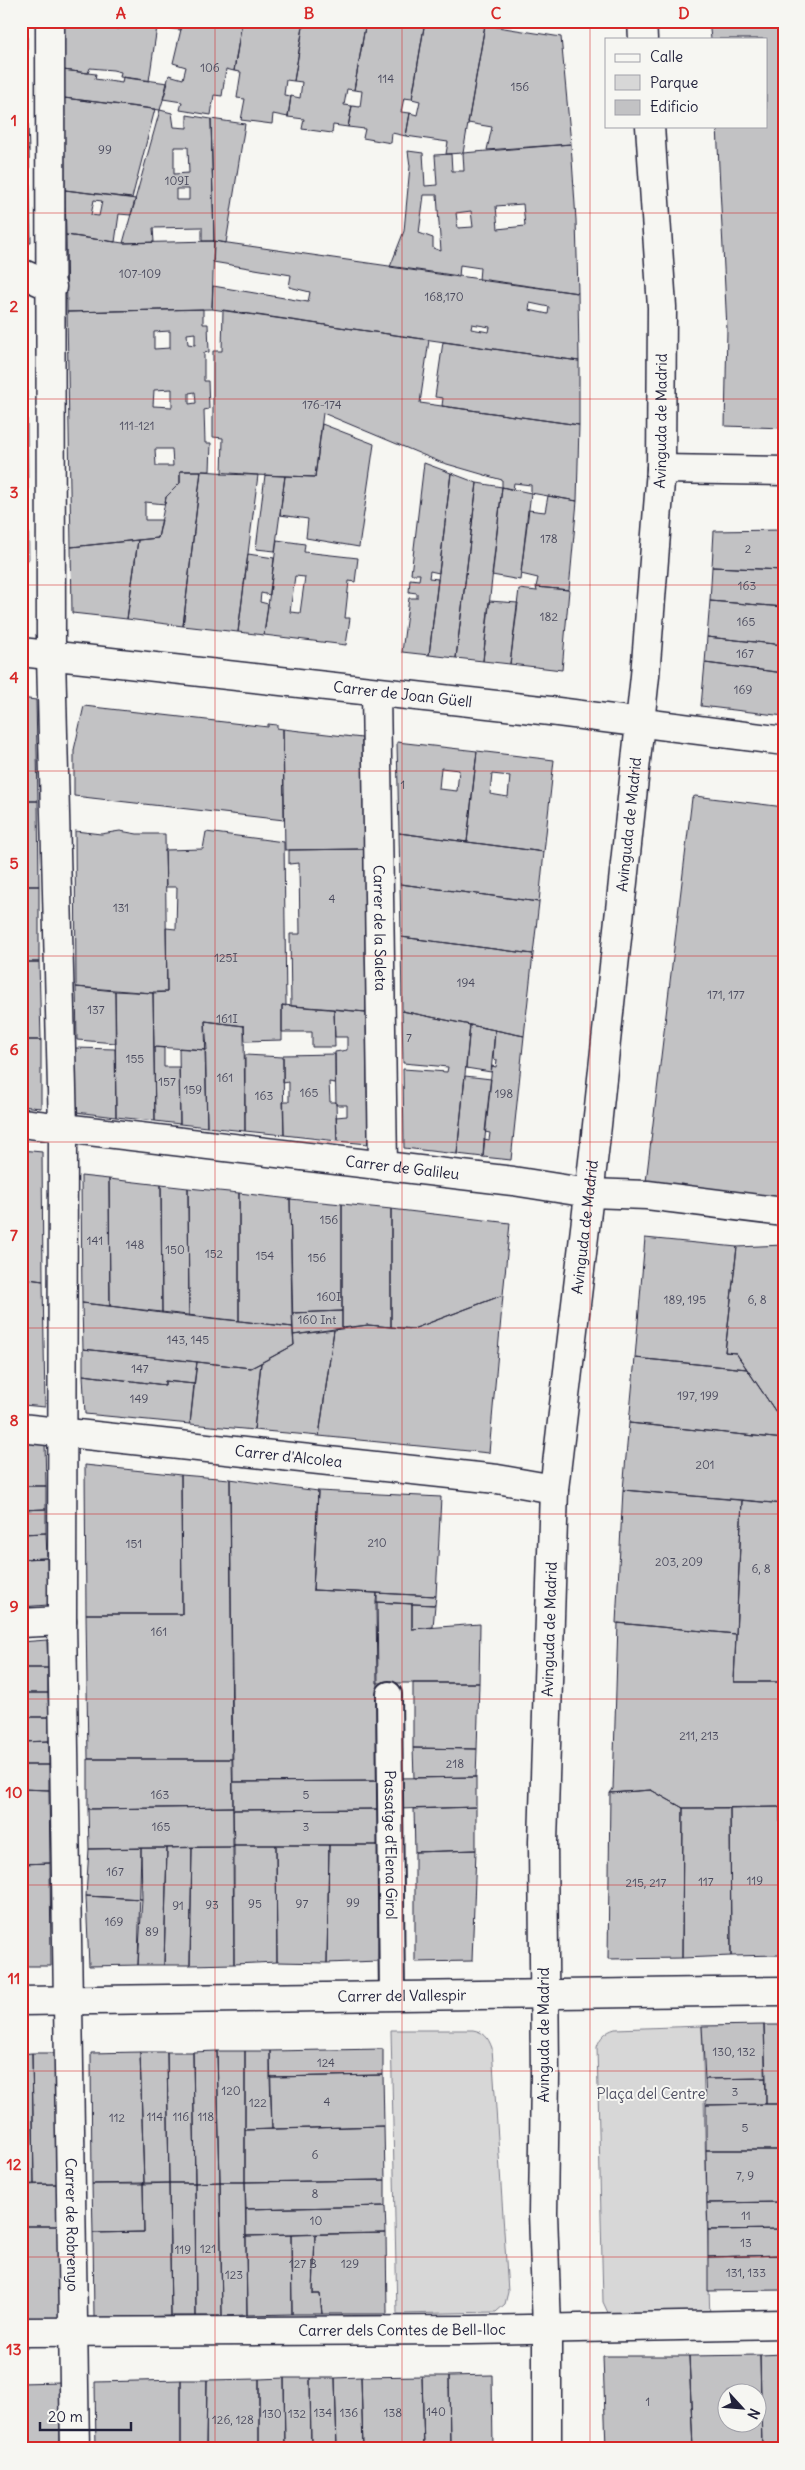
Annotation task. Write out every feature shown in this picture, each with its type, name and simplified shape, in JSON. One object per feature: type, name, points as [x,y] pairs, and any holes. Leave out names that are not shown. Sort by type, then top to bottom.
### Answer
[{"type":"street","name":"Carrer de Robrenyo","points":[[50,21],[52,287],[51,656],[63,1128],[62,1621],[75,2449]]},
{"type":"street","points":[[642,21],[643,38]]},
{"type":"street","name":"Avinguda de Madrid","points":[[547,2449],[547,2329],[544,2240],[543,1832],[554,1489],[589,1192],[640,723],[661,469],[662,307],[650,128]]},
{"type":"street","points":[[21,273],[52,287]]},
{"type":"street","points":[[661,469],[784,472]]},
{"type":"street","name":"Carrer de Joan Güell","points":[[21,652],[784,741]]},
{"type":"street","name":"Carrer de la Saleta","points":[[376,692],[383,1166]]},
{"type":"street","name":"Carrer de Galileu","points":[[21,1124],[589,1192],[647,1196],[784,1212]]},
{"type":"street","name":"Carrer d'Alcolea","points":[[21,1428],[497,1479],[554,1489]]},
{"type":"street","points":[[21,1623],[62,1621]]},
{"type":"street","name":"Passatge d'Elena Girol","points":[[388,1694],[392,1997]]},
{"type":"street","name":"Carrer del Vallespir","points":[[21,2001],[544,1996],[784,1991]]},
{"type":"street","name":"Carrer dels Comtes de Bell-lloc","points":[[21,2332],[547,2329],[784,2324]]},
{"type":"green space","points":[[21,311],[26,313],[29,559],[21,568]]},
{"type":"green space","name":"Plaça del Centre","points":[[702,2026],[710,2322],[610,2317],[603,2302],[597,2047],[603,2035],[615,2029]]},
{"type":"green space","points":[[391,2030],[473,2030],[485,2036],[492,2048],[508,2292],[505,2304],[496,2312],[397,2314]]},
{"type":"building","points":[[21,21],[27,21],[27,35],[21,35]]},
{"type":"building","points":[[63,21],[95,21],[94,25],[119,29],[120,23],[157,27],[149,81],[120,77],[121,72],[113,70],[90,68],[88,73],[63,70]]},
{"type":"building","points":[[110,21],[183,21],[181,30]]},
{"type":"building","points":[[183,21],[242,21],[234,71],[226,69],[222,96],[214,95],[211,115],[180,110],[182,102],[163,99],[169,75],[183,79],[186,67],[173,63]]},
{"type":"building","points":[[242,21],[304,21],[294,81],[286,80],[284,95],[291,96],[288,117],[273,114],[272,124],[241,120],[245,99],[237,98],[241,72],[234,71]]},
{"type":"building","points":[[304,21],[366,21],[354,90],[347,89],[344,105],[352,106],[348,127],[333,125],[332,133],[302,129],[304,119],[288,117],[291,96],[300,98],[302,82],[294,81]]},
{"type":"building","points":[[366,21],[425,21],[412,99],[404,98],[401,112],[410,113],[406,136],[392,133],[391,143],[363,138],[365,129],[348,127],[352,106],[360,107],[362,91],[354,90]]},
{"type":"building","points":[[425,21],[458,21],[485,25],[463,153],[446,154],[448,142],[406,136],[410,113],[417,115],[420,101],[412,99]]},
{"type":"building","points":[[709,21],[784,21],[784,428],[725,426],[727,329],[717,128],[768,128],[768,38],[711,38]]},
{"type":"building","points":[[485,25],[561,37],[571,144],[487,150],[492,127],[468,123]]},
{"type":"building","points":[[21,35],[27,35],[27,69],[21,69]]},
{"type":"building","points":[[21,69],[27,69],[28,124],[21,124]]},
{"type":"building","points":[[63,70],[96,74],[95,79],[122,83],[123,77],[168,83],[160,110],[64,98]]},
{"type":"building","points":[[64,98],[155,109],[132,198],[65,190]]},
{"type":"building","points":[[160,110],[172,113],[174,127],[187,128],[187,115],[211,119],[214,241],[202,241],[202,227],[153,228],[154,242],[123,243]],"holes":[[[174,147],[188,147],[189,173],[174,174]],[[176,189],[189,189],[189,200],[176,200]]]},
{"type":"building","points":[[211,119],[245,124],[226,243],[214,241]]},
{"type":"building","points":[[21,124],[28,124],[29,150],[21,150]]},
{"type":"building","points":[[571,144],[578,293],[479,280],[480,268],[460,265],[459,277],[390,267],[404,231],[410,166],[408,151],[423,153],[425,186],[437,185],[435,155],[451,154],[452,171],[464,171],[463,153]],"holes":[[[424,195],[437,195],[441,251],[433,248],[433,238],[419,233]],[[523,204],[525,226],[498,229],[496,206]],[[471,211],[473,227],[458,228],[456,213]]]},
{"type":"building","points":[[21,150],[29,150],[31,243],[21,243]]},
{"type":"building","points":[[65,190],[136,199],[131,215],[119,214],[115,242],[66,235]],"holes":[[[94,200],[102,201],[99,216],[91,215]]]},
{"type":"building","points":[[66,235],[123,243],[214,241],[212,309],[67,312]]},
{"type":"building","points":[[214,241],[578,293],[579,361],[212,309],[213,286],[308,302],[310,292],[289,287],[291,275],[213,262]],"holes":[[[530,303],[549,307],[548,314],[529,310]],[[472,324],[490,327],[489,332],[471,329]]]},
{"type":"building","points":[[203,309],[203,324],[208,324],[209,352],[204,353],[204,381],[208,381],[209,409],[204,410],[205,443],[211,443],[210,471],[180,471],[180,483],[166,497],[165,504],[145,502],[145,520],[162,520],[158,538],[71,547],[67,312]],"holes":[[[170,331],[170,348],[154,349],[154,332]],[[195,333],[195,345],[188,344],[187,334]],[[172,389],[172,407],[153,406],[154,390]],[[195,392],[196,403],[189,404],[189,393]],[[155,449],[172,449],[173,466],[156,466]]]},
{"type":"building","points":[[223,310],[429,340],[420,403],[579,425],[577,501],[531,493],[531,485],[514,483],[513,490],[502,487],[502,480],[440,462],[323,413],[315,477],[222,474],[223,438],[213,437],[213,351],[222,351]]},
{"type":"building","points":[[443,342],[579,361],[579,425],[442,406],[443,398],[435,397]]},
{"type":"building","points":[[322,424],[374,444],[359,547],[306,538],[308,519],[280,515],[285,476],[315,477]]},
{"type":"building","points":[[424,463],[451,473],[439,573],[430,571],[429,578],[438,579],[429,655],[402,652],[409,598],[417,598],[417,593],[409,592],[410,579],[419,580],[420,574],[411,574]]},
{"type":"building","points":[[180,471],[201,471],[183,626],[127,619],[138,540],[158,538],[166,497],[180,483]]},
{"type":"building","points":[[201,471],[258,475],[238,632],[183,626]]},
{"type":"building","points":[[451,473],[477,483],[456,658],[429,655]]},
{"type":"building","points":[[265,475],[285,476],[275,551],[256,549]]},
{"type":"building","points":[[477,483],[502,487],[483,661],[456,658]]},
{"type":"building","points":[[502,487],[531,493],[520,580],[492,575]]},
{"type":"building","points":[[548,496],[577,501],[569,590],[536,587],[538,578],[521,574],[528,510],[545,512]]},
{"type":"building","points":[[784,530],[784,570],[712,567],[714,531]]},
{"type":"building","points":[[138,540],[127,619],[72,613],[71,547]]},
{"type":"building","points":[[277,540],[305,544],[304,552],[358,558],[355,582],[349,581],[345,618],[350,618],[346,645],[264,635]],"holes":[[[295,576],[305,577],[300,613],[290,612]]]},
{"type":"building","points":[[248,554],[274,558],[270,595],[261,593],[260,602],[268,604],[264,635],[238,632]]},
{"type":"building","points":[[712,567],[784,570],[784,607],[710,601]]},
{"type":"building","points":[[536,587],[569,590],[562,670],[510,664],[519,589],[537,591]]},
{"type":"building","points":[[489,601],[518,603],[510,664],[483,661]]},
{"type":"building","points":[[710,601],[784,607],[784,645],[707,637]]},
{"type":"building","points":[[707,637],[784,645],[784,673],[705,663]]},
{"type":"building","points":[[705,663],[784,673],[784,716],[701,706]]},
{"type":"building","points":[[21,698],[36,700],[38,801],[21,801]]},
{"type":"building","points":[[84,706],[268,727],[268,724],[277,725],[277,728],[283,729],[284,820],[74,796],[74,750]]},
{"type":"building","points":[[283,729],[362,738],[364,849],[285,850]]},
{"type":"building","points":[[397,742],[477,751],[467,842],[399,833]],"holes":[[[441,768],[459,770],[457,791],[439,789]]]},
{"type":"building","points":[[477,751],[554,760],[544,852],[467,842]],"holes":[[[492,774],[510,776],[508,797],[490,794]]]},
{"type":"building","points":[[695,796],[784,807],[784,1200],[646,1182],[692,798]]},
{"type":"building","points":[[21,801],[38,801],[39,886],[21,886]]},
{"type":"building","points":[[75,831],[101,834],[120,831],[137,834],[165,834],[167,992],[153,993],[76,987]]},
{"type":"building","points":[[206,832],[284,842],[286,1006],[282,1005],[282,1040],[245,1041],[244,1026],[205,1021],[207,1050],[154,1047],[153,992],[167,992],[166,928],[176,929],[177,887],[166,887],[165,850],[203,849]]},
{"type":"building","points":[[399,833],[544,852],[539,902],[400,884]]},
{"type":"building","points":[[364,849],[366,1012],[291,1006],[290,934],[300,934],[299,863],[289,864],[289,850]]},
{"type":"building","points":[[400,884],[539,902],[533,954],[401,937]]},
{"type":"building","points":[[21,886],[39,886],[39,962],[21,962]]},
{"type":"building","points":[[401,937],[533,954],[524,1036],[402,1011]]},
{"type":"building","points":[[21,962],[39,962],[41,1040],[21,1040]]},
{"type":"building","points":[[76,987],[115,991],[116,1043],[77,1040]]},
{"type":"building","points":[[115,991],[153,993],[155,1121],[116,1117]]},
{"type":"building","points":[[282,1005],[334,1009],[335,1047],[312,1047],[312,1032],[282,1032]]},
{"type":"building","points":[[334,1009],[366,1012],[368,1144],[337,1141],[336,1117],[347,1116],[347,1105],[336,1105],[335,1052],[347,1050],[347,1037],[335,1037]]},
{"type":"building","points":[[402,1011],[470,1025],[457,1154],[404,1148],[403,1069],[447,1072],[448,1067],[403,1063]]},
{"type":"building","points":[[205,1021],[244,1026],[245,1131],[207,1127]]},
{"type":"building","points":[[470,1025],[495,1030],[491,1072],[466,1068]]},
{"type":"building","points":[[495,1030],[524,1036],[511,1160],[483,1157],[484,1139],[489,1140],[490,1133],[485,1132],[492,1066],[496,1067],[497,1060],[493,1059]]},
{"type":"building","points":[[21,1040],[41,1040],[41,1108],[21,1106]]},
{"type":"building","points":[[154,1047],[164,1048],[164,1067],[179,1067],[180,1124],[155,1121]]},
{"type":"building","points":[[75,1048],[115,1049],[116,1117],[76,1112]]},
{"type":"building","points":[[179,1048],[205,1050],[207,1127],[180,1124]]},
{"type":"building","points":[[335,1054],[335,1083],[329,1082],[330,1102],[336,1102],[337,1141],[284,1135],[283,1102],[289,1102],[289,1082],[283,1083],[283,1055]]},
{"type":"building","points":[[245,1055],[283,1057],[284,1135],[245,1131]]},
{"type":"building","points":[[465,1076],[491,1079],[483,1157],[457,1154]]},
{"type":"building","points":[[21,1150],[42,1152],[43,1281],[21,1278]]},
{"type":"building","points":[[81,1176],[109,1179],[110,1306],[82,1303]]},
{"type":"building","points":[[109,1179],[161,1185],[162,1313],[110,1306]]},
{"type":"building","points":[[161,1185],[188,1188],[189,1316],[162,1313]]},
{"type":"building","points":[[188,1188],[239,1193],[239,1321],[189,1316]]},
{"type":"building","points":[[239,1193],[290,1199],[293,1327],[239,1321]]},
{"type":"building","points":[[290,1199],[342,1204],[342,1311],[292,1313]]},
{"type":"building","points":[[342,1204],[391,1209],[391,1327],[368,1325],[342,1328]]},
{"type":"building","points":[[391,1209],[510,1223],[503,1295],[413,1329],[391,1327]]},
{"type":"building","points":[[645,1238],[737,1247],[725,1352],[736,1353],[747,1369],[635,1358]]},
{"type":"building","points":[[784,1245],[784,1424],[736,1353],[725,1352],[737,1247]]},
{"type":"building","points":[[21,1278],[43,1281],[45,1407],[23,1405]]},
{"type":"building","points":[[503,1295],[489,1453],[319,1436],[334,1330],[368,1325],[413,1329]]},
{"type":"building","points":[[21,1300],[22,1316],[23,1405],[21,1405]]},
{"type":"building","points":[[82,1303],[293,1327],[294,1345],[251,1368],[83,1349]]},
{"type":"building","points":[[342,1311],[342,1328],[293,1335],[292,1313]]},
{"type":"building","points":[[334,1330],[319,1436],[254,1430],[261,1363],[294,1345],[293,1335]]},
{"type":"building","points":[[83,1349],[197,1362],[194,1384],[165,1381],[165,1385],[83,1375]]},
{"type":"building","points":[[635,1358],[747,1369],[784,1424],[784,1439],[629,1423]]},
{"type":"building","points":[[197,1362],[251,1368],[261,1363],[254,1430],[190,1424]]},
{"type":"building","points":[[83,1375],[165,1385],[165,1381],[194,1384],[190,1424],[85,1414]]},
{"type":"building","points":[[629,1423],[784,1439],[784,1504],[623,1490]]},
{"type":"building","points":[[21,1440],[45,1442],[46,1486],[21,1486]]},
{"type":"building","points":[[85,1465],[181,1475],[182,1614],[86,1614]]},
{"type":"building","points":[[181,1475],[230,1479],[232,1759],[88,1759],[86,1614],[182,1614]]},
{"type":"building","points":[[230,1479],[318,1491],[313,1590],[377,1593],[379,1781],[233,1782]]},
{"type":"building","points":[[21,1486],[46,1486],[46,1509],[21,1510]]},
{"type":"building","points":[[623,1490],[742,1500],[736,1634],[616,1623]]},
{"type":"building","points":[[318,1491],[441,1497],[436,1596],[313,1590]]},
{"type":"building","points":[[742,1500],[784,1504],[784,1682],[734,1682]]},
{"type":"building","points":[[46,1509],[46,1533],[21,1534],[21,1510]]},
{"type":"building","points":[[46,1533],[47,1558],[21,1559],[21,1534]]},
{"type":"building","points":[[47,1558],[48,1605],[21,1607],[21,1559]]},
{"type":"building","points":[[377,1593],[436,1596],[435,1605],[376,1602]]},
{"type":"building","points":[[376,1602],[412,1604],[412,1629],[480,1624],[479,1683],[377,1683]]},
{"type":"building","points":[[412,1604],[435,1605],[433,1627],[412,1629]]},
{"type":"building","points":[[618,1623],[736,1634],[734,1682],[784,1682],[784,1810],[778,1807],[683,1808],[651,1790],[610,1793],[613,1789]]},
{"type":"building","points":[[47,1640],[48,1668],[21,1668],[21,1642]]},
{"type":"building","points":[[21,1668],[48,1668],[48,1693],[21,1693]]},
{"type":"building","points":[[413,1683],[479,1683],[477,1749],[413,1748]]},
{"type":"building","points":[[21,1693],[48,1693],[49,1717],[28,1717],[28,1713],[21,1713]]},
{"type":"building","points":[[21,1717],[49,1717],[49,1741],[23,1742]]},
{"type":"building","points":[[49,1741],[49,1765],[21,1765],[21,1742]]},
{"type":"building","points":[[413,1748],[477,1749],[476,1777],[414,1778]]},
{"type":"building","points":[[88,1759],[232,1759],[233,1807],[88,1809]]},
{"type":"building","points":[[21,1765],[49,1765],[49,1790],[21,1789],[21,1781],[25,1781],[25,1771],[21,1771]]},
{"type":"building","points":[[476,1777],[476,1807],[397,1809],[397,1778]]},
{"type":"building","points":[[379,1781],[379,1809],[233,1810],[233,1782]]},
{"type":"building","points":[[21,1789],[49,1790],[50,1863],[21,1864]]},
{"type":"building","points":[[651,1790],[683,1808],[682,1958],[608,1959],[610,1793]]},
{"type":"building","points":[[233,1807],[234,1847],[89,1849],[88,1809]]},
{"type":"building","points":[[476,1807],[476,1850],[415,1852],[414,1809]]},
{"type":"building","points":[[683,1808],[730,1808],[731,1956],[682,1958]]},
{"type":"building","points":[[730,1808],[780,1808],[781,1955],[731,1956]]},
{"type":"building","points":[[780,1808],[784,1810],[784,1955],[781,1955]]},
{"type":"building","points":[[379,1809],[379,1845],[233,1845],[233,1810]]},
{"type":"building","points":[[233,1845],[276,1845],[277,1962],[234,1964]]},
{"type":"building","points":[[276,1845],[329,1845],[327,1963],[277,1962]]},
{"type":"building","points":[[329,1845],[379,1845],[378,1961],[327,1963]]},
{"type":"building","points":[[192,1847],[190,1965],[164,1965],[167,1848]]},
{"type":"building","points":[[192,1847],[234,1847],[234,1964],[190,1965]]},
{"type":"building","points":[[141,1848],[142,1899],[86,1896],[89,1849]]},
{"type":"building","points":[[141,1848],[167,1848],[164,1965],[138,1965]]},
{"type":"building","points":[[476,1850],[472,1961],[415,1962],[415,1852]]},
{"type":"building","points":[[50,1863],[51,1966],[21,1966],[21,1864]]},
{"type":"building","points":[[86,1896],[142,1899],[138,1965],[89,1966]]},
{"type":"building","points":[[764,2025],[766,2078],[705,2079],[702,2026]]},
{"type":"building","points":[[764,2025],[784,2025],[784,2104],[766,2104]]},
{"type":"building","points":[[383,2049],[383,2075],[270,2077],[270,2051]]},
{"type":"building","points":[[217,2051],[220,2182],[195,2183],[193,2052]]},
{"type":"building","points":[[217,2051],[245,2051],[245,2182],[220,2182]]},
{"type":"building","points":[[245,2051],[270,2051],[272,2129],[245,2130]]},
{"type":"building","points":[[140,2052],[144,2184],[92,2184],[91,2053]]},
{"type":"building","points":[[140,2052],[167,2052],[169,2183],[144,2184]]},
{"type":"building","points":[[167,2052],[193,2052],[195,2183],[169,2183]]},
{"type":"building","points":[[32,2053],[34,2184],[21,2185],[21,2054]]},
{"type":"building","points":[[32,2053],[55,2053],[57,2184],[34,2184]]},
{"type":"building","points":[[383,2075],[384,2126],[272,2129],[270,2077]]},
{"type":"building","points":[[766,2078],[766,2104],[706,2105],[705,2079]]},
{"type":"building","points":[[784,2104],[784,2150],[706,2150],[706,2105]]},
{"type":"building","points":[[384,2126],[385,2180],[245,2182],[245,2130]]},
{"type":"building","points":[[706,2150],[784,2150],[784,2202],[707,2203]]},
{"type":"building","points":[[385,2180],[385,2206],[246,2209],[245,2182]]},
{"type":"building","points":[[220,2182],[222,2316],[196,2316],[195,2183]]},
{"type":"building","points":[[220,2182],[245,2182],[247,2315],[222,2316]]},
{"type":"building","points":[[143,2183],[144,2232],[93,2233],[92,2184]]},
{"type":"building","points":[[143,2183],[169,2183],[171,2316],[94,2318],[93,2233],[144,2232]]},
{"type":"building","points":[[169,2183],[195,2183],[196,2316],[171,2316]]},
{"type":"building","points":[[57,2184],[58,2226],[21,2226],[21,2185]]},
{"type":"building","points":[[784,2202],[784,2229],[708,2230],[707,2203]]},
{"type":"building","points":[[385,2206],[386,2233],[246,2236],[246,2209]]},
{"type":"building","points":[[21,2226],[58,2226],[59,2318],[21,2319]]},
{"type":"building","points":[[784,2229],[784,2255],[708,2257],[708,2230]]},
{"type":"building","points":[[386,2233],[387,2314],[322,2314],[320,2294],[313,2294],[315,2234]]},
{"type":"building","points":[[315,2234],[313,2294],[320,2294],[322,2314],[292,2314],[291,2235]]},
{"type":"building","points":[[291,2235],[292,2314],[247,2315],[246,2236]]},
{"type":"building","points":[[784,2255],[784,2290],[708,2291],[708,2257]]},
{"type":"building","points":[[784,2354],[784,2449],[762,2449],[762,2432],[768,2432],[768,2382],[761,2382],[760,2355]]},
{"type":"building","points":[[760,2355],[761,2382],[718,2382],[718,2432],[762,2432],[762,2449],[693,2449],[689,2356]]},
{"type":"building","points":[[603,2356],[689,2356],[693,2449],[606,2449]]},
{"type":"building","points":[[492,2375],[493,2449],[450,2449],[449,2376]]},
{"type":"building","points":[[422,2376],[424,2449],[363,2449],[361,2377]]},
{"type":"building","points":[[422,2376],[449,2376],[450,2449],[424,2449]]},
{"type":"building","points":[[361,2377],[363,2449],[337,2449],[335,2378]]},
{"type":"building","points":[[284,2378],[285,2449],[259,2449],[259,2379]]},
{"type":"building","points":[[284,2378],[310,2378],[311,2449],[285,2449]]},
{"type":"building","points":[[310,2378],[335,2378],[337,2449],[311,2449]]},
{"type":"building","points":[[259,2379],[259,2449],[206,2449],[207,2380]]},
{"type":"building","points":[[181,2380],[181,2449],[96,2449],[95,2382]]},
{"type":"building","points":[[181,2380],[207,2380],[206,2449],[181,2449]]},
{"type":"building","points":[[60,2382],[60,2449],[21,2449],[21,2383]]}]
